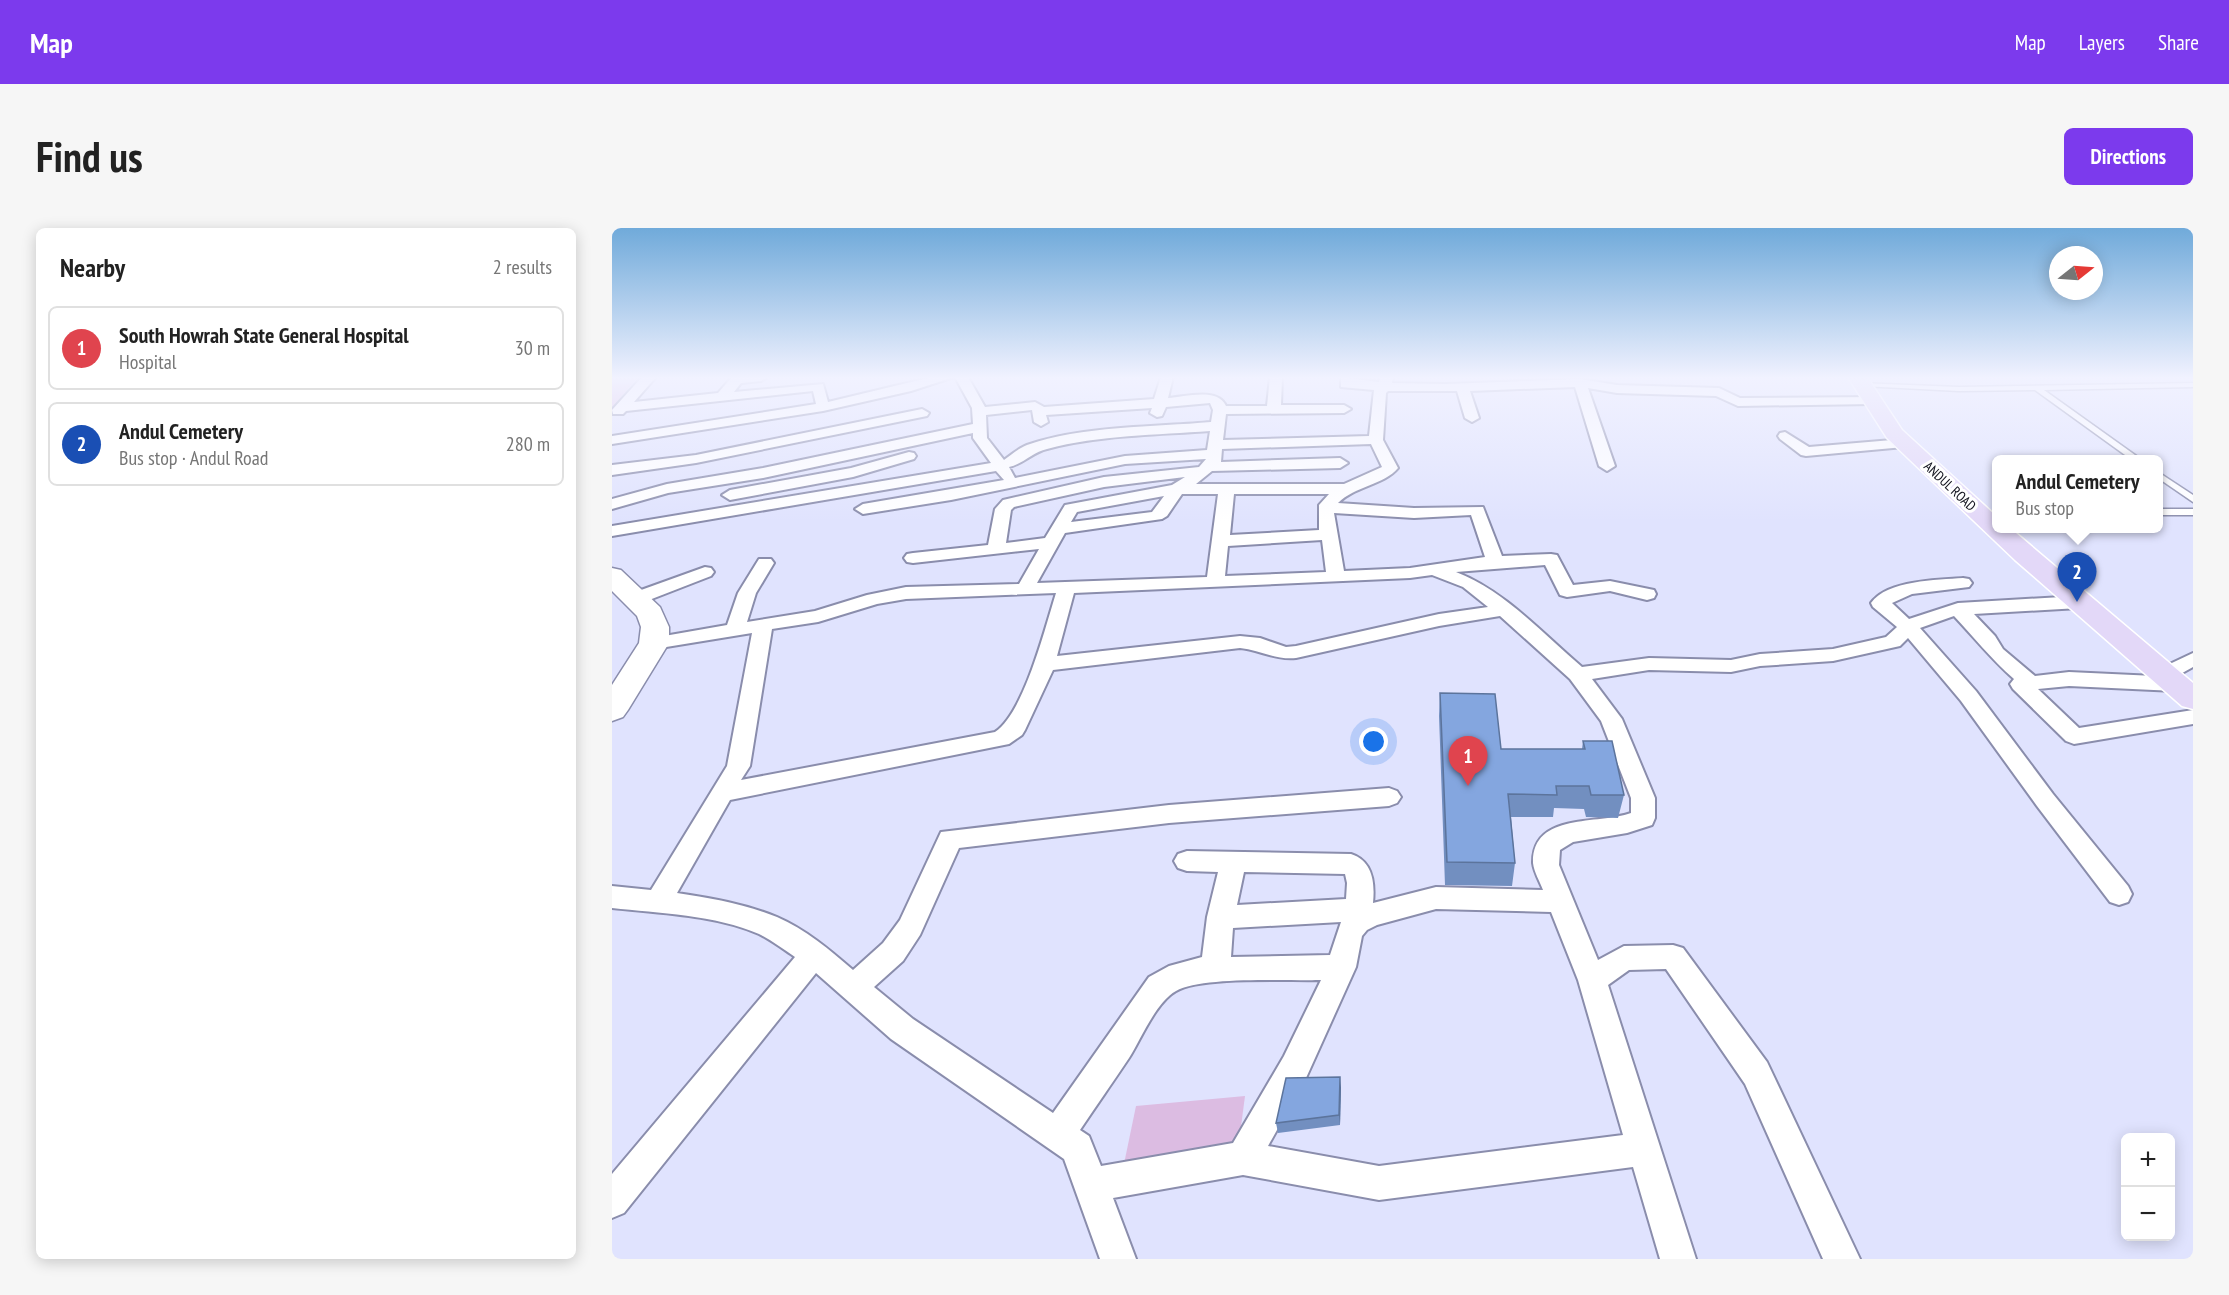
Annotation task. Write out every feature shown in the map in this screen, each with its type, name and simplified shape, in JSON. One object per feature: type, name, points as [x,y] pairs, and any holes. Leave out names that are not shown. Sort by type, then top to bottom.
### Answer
[{"type":"main road","name":"ANDUL ROAD","points":[[1888,425],[1904,443],[1989,515]]},
{"type":"main road","name":"ANDUL ROAD","points":[[2008,533],[2079,602],[2178,686]]},
{"type":"street","points":[[612,440],[707,425]]},
{"type":"street","points":[[688,446],[813,425]]},
{"type":"street","points":[[612,470],[696,459],[843,425]]},
{"type":"street","points":[[921,425],[924,439]]},
{"type":"street","points":[[1042,425],[1047,444]]},
{"type":"street","points":[[1152,431],[1154,425]]},
{"type":"street","points":[[913,558],[996,548],[1156,516],[1161,513],[1177,489],[1214,444],[1216,425]]},
{"type":"street","points":[[996,548],[1005,505],[1026,498],[1104,482],[1262,425]]},
{"type":"street","points":[[863,509],[1214,444],[1262,425]]},
{"type":"street","points":[[1288,425],[1376,440]]},
{"type":"street","points":[[1336,577],[1324,517],[1327,505],[1346,489],[1382,475],[1390,468],[1376,440],[1377,425]]},
{"type":"street","points":[[1594,425],[1607,466]]},
{"type":"street","points":[[612,504],[668,489],[763,473],[980,426]]},
{"type":"street","points":[[980,426],[999,466],[1026,498],[1077,505],[1177,489],[1346,489]]},
{"type":"street","points":[[628,528],[670,508],[853,472],[980,426]]},
{"type":"street","points":[[612,531],[999,466],[1018,459],[1030,449],[1087,437],[1152,431],[1214,444],[1340,463]]},
{"type":"street","points":[[1785,436],[1806,452],[1904,443]]},
{"type":"street","points":[[1118,447],[1214,444]]},
{"type":"street","points":[[1215,583],[1227,489]]},
{"type":"street","points":[[797,517],[805,499]]},
{"type":"street","points":[[1025,589],[1066,512],[1077,505]]},
{"type":"street","points":[[1327,505],[1335,508],[1414,513],[1477,510],[1495,562]]},
{"type":"street","points":[[1220,541],[1329,534]]},
{"type":"street","points":[[654,643],[818,616],[874,599],[906,593],[1066,589],[1336,577],[1551,559],[1567,591],[1610,586],[1647,594]]},
{"type":"street","points":[[735,630],[747,593],[765,563]]},
{"type":"street","points":[[1432,570],[1469,583],[1504,610],[1577,674],[1611,719],[1644,798],[1643,818],[1627,824],[1567,833],[1548,845],[1546,865],[1558,901],[1592,980],[1678,1259]]},
{"type":"street","points":[[637,598],[705,572]]},
{"type":"street","points":[[612,576],[650,613],[655,627],[654,643],[612,710]]},
{"type":"street","points":[[1963,584],[1921,588],[1889,596],[1880,603],[1909,626],[1944,663],[2119,894]]},
{"type":"street","points":[[725,792],[1001,739],[1014,730],[1045,664],[1066,589]]},
{"type":"street","points":[[1577,674],[1649,664],[1731,666],[1760,660],[1833,655],[1893,642],[1909,626],[1928,617],[1958,609],[2079,602]]},
{"type":"street","points":[[1958,609],[1988,640],[1996,653],[2031,683]]},
{"type":"street","points":[[1045,664],[1132,656],[1240,642],[1260,644],[1284,653],[1296,652],[1439,620],[1504,610]]},
{"type":"street","points":[[658,902],[725,792],[738,766],[763,625]]},
{"type":"street","points":[[2193,659],[2178,686],[2069,679],[2020,684],[2074,736],[2193,717]]},
{"type":"street","points":[[853,988],[892,952],[909,927],[950,839],[1199,810],[1281,803],[1389,798]]},
{"type":"street","points":[[1187,861],[1351,864],[1357,868],[1360,876],[1357,916],[1345,945],[1342,967],[1295,1067],[1243,1158]]},
{"type":"street","points":[[1215,969],[1221,917],[1233,861]]},
{"type":"street","points":[[612,897],[733,914],[769,926],[814,954],[902,1029],[1077,1148],[1119,1259]]},
{"type":"street","points":[[1221,917],[1368,916],[1436,898],[1558,901]]},
{"type":"street","points":[[612,1201],[814,954]]},
{"type":"street","points":[[1592,980],[1624,958],[1673,957],[1756,1073],[1842,1259]]},
{"type":"street","points":[[1057,1135],[1159,986],[1185,974],[1215,969],[1342,967]]},
{"type":"street","points":[[1091,1185],[1243,1158],[1379,1183],[1644,1149]]},
{"type":"lane","points":[[2090,425],[2132,455]]},
{"type":"lane","points":[[2163,478],[2193,499]]},
{"type":"lane","points":[[2163,512],[2193,512]]},
{"type":"shaded area","points":[[1245,1096],[1237,1157],[1119,1188],[1136,1106]]},
{"type":"building","points":[[1440,693],[1495,694],[1501,749],[1585,749],[1583,741],[1612,741],[1624,795],[1591,795],[1589,786],[1556,786],[1557,795],[1508,794],[1515,863],[1447,862]]},
{"type":"building","points":[[1340,1077],[1339,1115],[1276,1123],[1286,1078]]},
{"type":"place","name":"Andul Cemetery","points":[[2077,602]]},
{"type":"place","name":"South Howrah State General Hospital","points":[[1468,786]]}]
